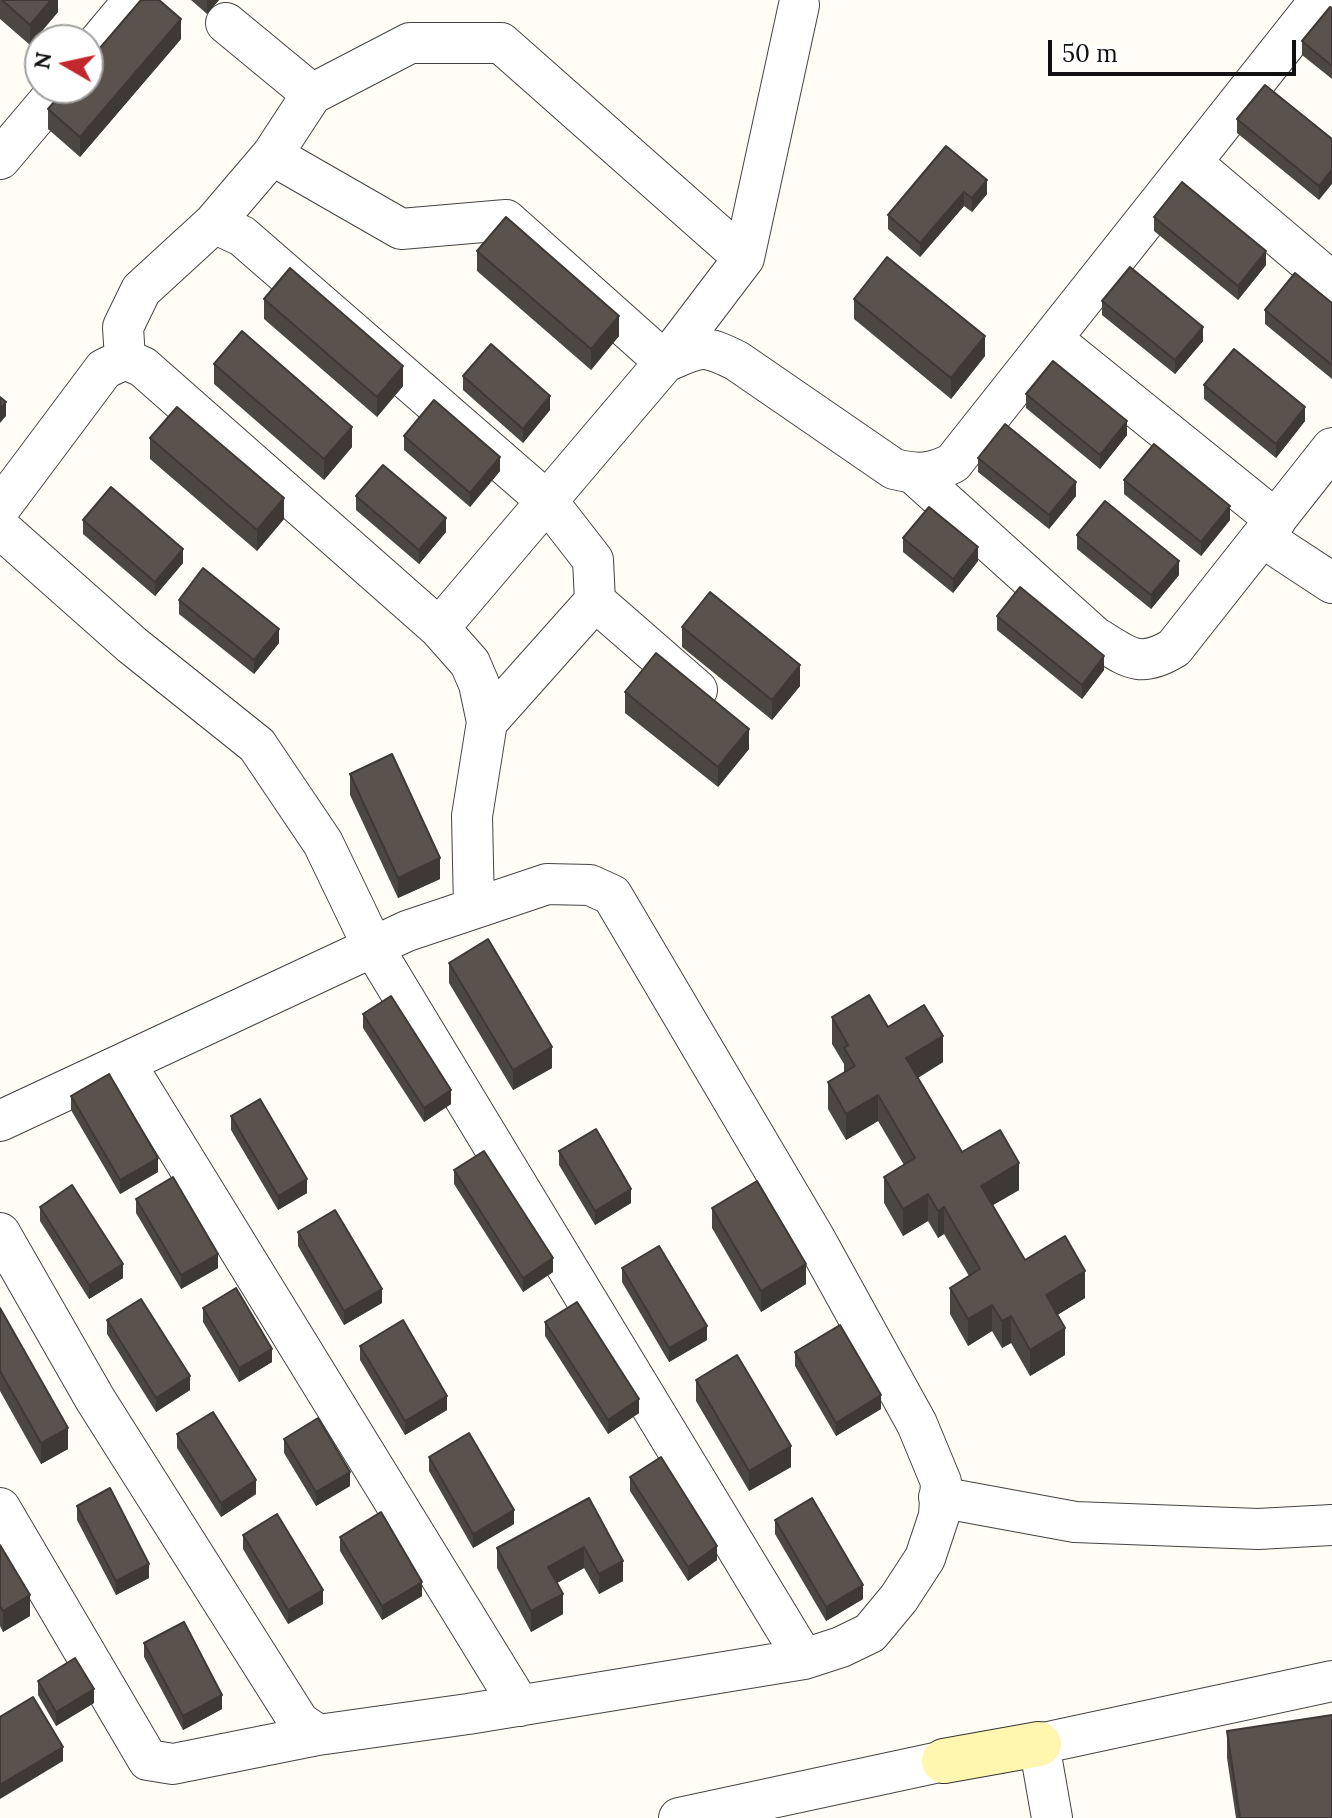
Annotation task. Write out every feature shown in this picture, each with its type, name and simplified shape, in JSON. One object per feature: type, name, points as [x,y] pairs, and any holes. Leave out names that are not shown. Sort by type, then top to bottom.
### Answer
[{"type":"street","points":[[104,36],[134,0]]},
{"type":"street","points":[[665,362],[693,350],[711,348],[737,361],[894,469],[914,474],[934,472],[953,463],[1320,0]]},
{"type":"street","points":[[439,628],[665,362],[744,258],[799,5]]},
{"type":"street","points":[[226,23],[312,94]]},
{"type":"street","points":[[125,359],[123,327],[141,290],[214,223],[272,155],[312,94],[410,43],[501,43],[744,258]]},
{"type":"street","points":[[0,159],[46,104]]},
{"type":"street","points":[[272,155],[401,229],[506,220],[665,362]]},
{"type":"street","points":[[1192,163],[1332,282]]},
{"type":"street","points":[[214,223],[242,236],[548,502],[593,560],[595,601],[487,722]]},
{"type":"street","points":[[1052,339],[1269,528],[1328,573]]},
{"type":"street","points":[[0,508],[104,369],[125,359],[143,367],[439,628],[470,663],[479,684],[487,722],[472,816],[474,908]]},
{"type":"street","points":[[914,474],[1095,637],[1128,656],[1147,661],[1174,648],[1332,448]]},
{"type":"street","points":[[0,528],[132,645],[257,745],[323,843],[373,947],[804,1659]]},
{"type":"street","points":[[595,601],[722,712]]},
{"type":"street","points":[[0,1121],[407,931],[547,884],[590,885],[612,895],[815,1239],[917,1424],[941,1482],[939,1516],[925,1558],[870,1633],[841,1647],[804,1659],[520,1706],[318,1735],[173,1764],[148,1760],[0,1508]]},
{"type":"street","points":[[125,1063],[520,1706]]},
{"type":"street","points":[[0,1233],[95,1399],[299,1722],[318,1735]]},
{"type":"street","points":[[939,1497],[1075,1522],[1258,1529],[1332,1525]]},
{"type":"street","points":[[679,1818],[1332,1681]]},
{"type":"street","points":[[1039,1744],[1052,1818]]},
{"type":"building","points":[[2,0],[51,0],[29,24]]},
{"type":"building","points":[[141,0],[159,0],[181,19],[80,137],[48,109],[52,104],[104,104],[104,43]]},
{"type":"building","points":[[1332,8],[1332,66],[1302,41]]},
{"type":"building","points":[[1265,85],[1332,139],[1332,170],[1319,186],[1237,119]]},
{"type":"building","points":[[946,146],[987,180],[972,198],[964,192],[920,243],[888,215]]},
{"type":"building","points":[[1182,182],[1266,251],[1238,286],[1154,217]]},
{"type":"building","points":[[506,217],[619,316],[591,349],[477,251]]},
{"type":"building","points":[[887,257],[985,336],[951,378],[854,299]]},
{"type":"building","points":[[1130,267],[1203,327],[1175,360],[1102,301]]},
{"type":"building","points":[[290,268],[403,366],[377,397],[264,299]]},
{"type":"building","points":[[1295,273],[1332,303],[1332,365],[1265,310]]},
{"type":"building","points":[[242,331],[352,427],[324,459],[214,364]]},
{"type":"building","points":[[491,344],[550,396],[523,429],[463,376]]},
{"type":"building","points":[[1234,349],[1305,407],[1276,444],[1204,385]]},
{"type":"building","points":[[1053,361],[1127,421],[1100,455],[1026,394]]},
{"type":"building","points":[[434,400],[500,457],[470,493],[404,436]]},
{"type":"building","points":[[177,407],[284,498],[257,530],[150,438]]},
{"type":"building","points":[[1005,424],[1076,482],[1049,515],[978,458]]},
{"type":"building","points":[[1154,444],[1230,506],[1201,542],[1124,480]]},
{"type":"building","points":[[383,465],[446,518],[419,550],[356,496]]},
{"type":"building","points":[[111,487],[183,549],[155,582],[83,520]]},
{"type":"building","points":[[1105,501],[1179,561],[1151,595],[1077,535]]},
{"type":"building","points":[[929,507],[978,547],[953,579],[903,538]]},
{"type":"building","points":[[203,568],[279,629],[254,660],[179,600]]},
{"type":"building","points":[[1020,587],[1104,656],[1082,685],[997,616]]},
{"type":"building","points":[[710,592],[800,665],[772,700],[682,627]]},
{"type":"building","points":[[656,653],[749,729],[718,767],[625,692]]},
{"type":"building","points":[[392,754],[440,858],[398,878],[350,774]]},
{"type":"building","points":[[488,939],[552,1047],[513,1070],[449,963]]},
{"type":"building","points":[[869,995],[888,1027],[924,1005],[943,1036],[906,1058],[962,1152],[1000,1130],[1019,1163],[981,1186],[1025,1260],[1065,1236],[1085,1271],[1046,1295],[1065,1328],[1030,1350],[1011,1316],[1002,1321],[992,1305],[968,1319],[950,1288],[980,1269],[944,1207],[938,1211],[928,1194],[903,1209],[884,1177],[915,1158],[878,1095],[846,1114],[828,1082],[855,1066],[844,1048],[848,1045],[832,1017]]},
{"type":"building","points":[[391,996],[451,1090],[424,1108],[363,1014]]},
{"type":"building","points":[[109,1074],[158,1158],[120,1180],[71,1096]]},
{"type":"building","points":[[260,1099],[307,1179],[278,1196],[231,1116]]},
{"type":"building","points":[[596,1129],[631,1189],[595,1211],[559,1151]]},
{"type":"building","points":[[484,1151],[553,1258],[523,1278],[454,1170]]},
{"type":"building","points":[[173,1177],[218,1254],[181,1275],[136,1199]]},
{"type":"building","points":[[757,1181],[806,1264],[761,1291],[712,1208]]},
{"type":"building","points":[[72,1185],[123,1264],[89,1285],[40,1207]]},
{"type":"building","points":[[335,1210],[382,1289],[344,1311],[298,1232]]},
{"type":"building","points":[[659,1246],[707,1326],[669,1348],[622,1268]]},
{"type":"building","points":[[236,1288],[272,1349],[239,1368],[203,1308]]},
{"type":"building","points":[[141,1299],[190,1376],[156,1398],[107,1320]]},
{"type":"building","points":[[577,1302],[639,1399],[608,1420],[545,1322]]},
{"type":"building","points":[[0,1308],[68,1428],[41,1443],[0,1371]]},
{"type":"building","points":[[403,1320],[447,1396],[405,1421],[360,1346]]},
{"type":"building","points":[[840,1325],[881,1395],[836,1423],[795,1352]]},
{"type":"building","points":[[737,1355],[791,1446],[749,1471],[696,1380]]},
{"type":"building","points":[[213,1412],[256,1480],[221,1503],[177,1434]]},
{"type":"building","points":[[318,1418],[350,1472],[316,1492],[284,1439]]},
{"type":"building","points":[[469,1433],[514,1510],[473,1534],[429,1457]]},
{"type":"building","points":[[661,1457],[717,1546],[688,1567],[630,1477]]},
{"type":"building","points":[[110,1488],[149,1564],[116,1581],[77,1506]]},
{"type":"building","points":[[589,1498],[623,1561],[599,1574],[584,1547],[548,1567],[563,1594],[531,1611],[497,1548]]},
{"type":"building","points":[[812,1498],[863,1585],[826,1607],[775,1520]]},
{"type":"building","points":[[381,1512],[422,1582],[382,1606],[340,1537]]},
{"type":"building","points":[[277,1514],[323,1590],[288,1610],[243,1535]]},
{"type":"building","points":[[0,1545],[30,1595],[3,1611],[0,1606]]},
{"type":"building","points":[[184,1622],[222,1695],[183,1716],[144,1643]]},
{"type":"building","points":[[75,1658],[94,1689],[56,1712],[38,1681]]},
{"type":"building","points":[[33,1697],[63,1747],[0,1785],[0,1717]]},
{"type":"building","points":[[1332,1715],[1332,1818],[1240,1818],[1227,1731]]}]
